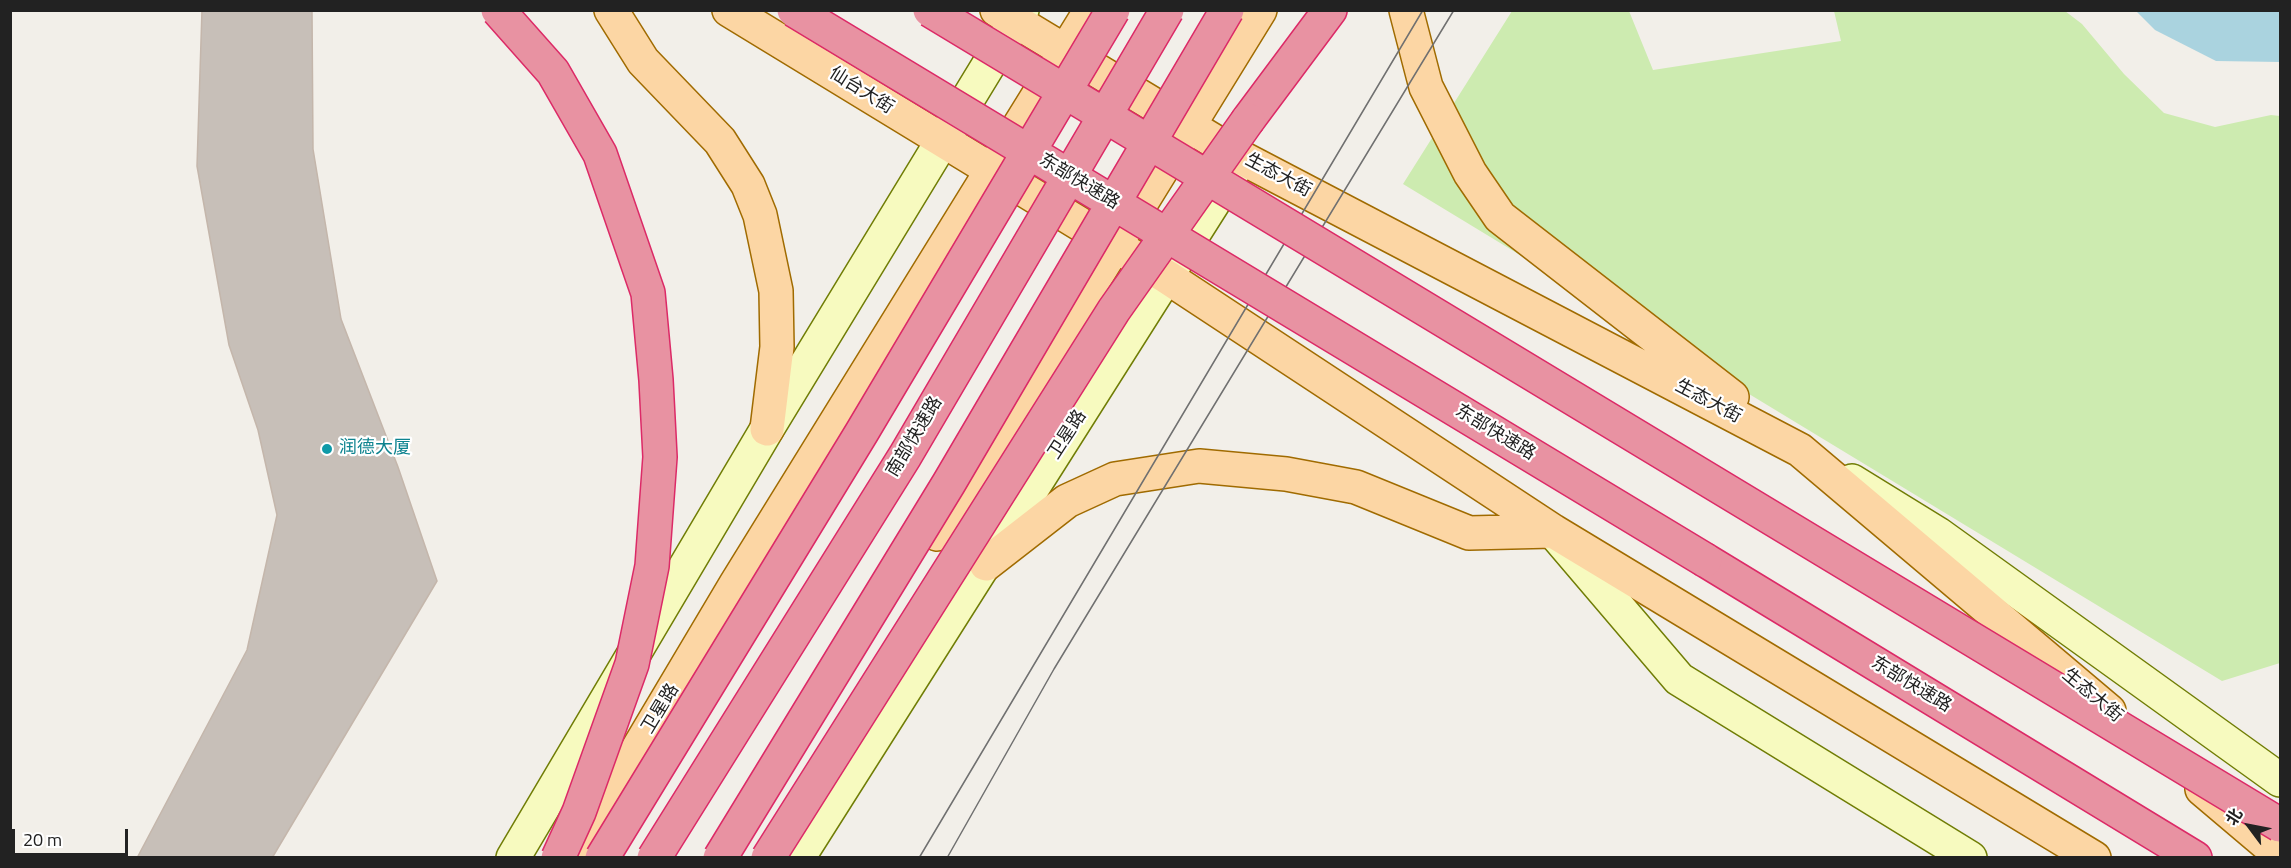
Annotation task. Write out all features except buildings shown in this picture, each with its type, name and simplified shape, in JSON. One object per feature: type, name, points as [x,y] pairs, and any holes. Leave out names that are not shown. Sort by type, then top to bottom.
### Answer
[{"type":"highway","points":[[498,10],[553,72],[600,154],[648,293],[656,380],[660,457],[652,566],[632,664],[579,812],[558,858]]},
{"type":"highway","name":"东部快速路","points":[[794,10],[2196,858]]},
{"type":"highway","points":[[930,10],[2280,825]]},
{"type":"highway","points":[[602,858],[862,432],[1113,10]]},
{"type":"highway","name":"南部快速路","points":[[654,858],[905,456],[1167,10]]},
{"type":"highway","points":[[720,858],[955,473],[1227,10]]},
{"type":"highway","points":[[768,858],[1113,310],[1248,120],[1332,10]]},
{"type":"main road","points":[[611,10],[643,60],[720,141],[748,185],[760,215],[776,291],[777,347],[767,429]]},
{"type":"main road","name":"仙台大街","points":[[729,10],[992,171]]},
{"type":"main road","name":"卫星路","points":[[573,858],[736,584],[1091,10]]},
{"type":"main road","points":[[738,858],[1260,10]]},
{"type":"main road","name":"卫星路","points":[[798,858],[1242,158],[1332,10]]},
{"type":"main road","points":[[1406,10],[1426,87],[1470,173],[1500,217],[1800,450],[1938,534],[2280,780]]},
{"type":"main road","points":[[513,858],[767,429],[942,141],[1012,14],[1065,52]]},
{"type":"main road","name":"生态大街","points":[[1065,52],[1242,158],[1800,450],[2280,855]]},
{"type":"main road","points":[[992,171],[1167,277],[1553,531],[2094,858]]},
{"type":"main road","points":[[986,564],[1067,501],[1115,479],[1199,466],[1286,474],[1356,487],[1469,533],[1553,531]]},
{"type":"main road","points":[[1553,531],[1679,679],[1970,858]]},
{"type":"green space","points":[[1512,11],[1629,11],[1653,70],[1841,41],[1834,11],[2065,11],[2082,24],[2124,74],[2164,113],[2215,127],[2271,115],[2280,116],[2280,663],[2222,681],[1403,184]]},
{"type":"water","points":[[2136,11],[2280,11],[2280,62],[2216,61],[2155,30]]},
{"type":"tram line","points":[[919,858],[1423,10]]},
{"type":"tram line","points":[[947,858],[1054,669],[1454,10]]},
{"type":"place","name":"润德大厦","points":[[327,449]]}]
